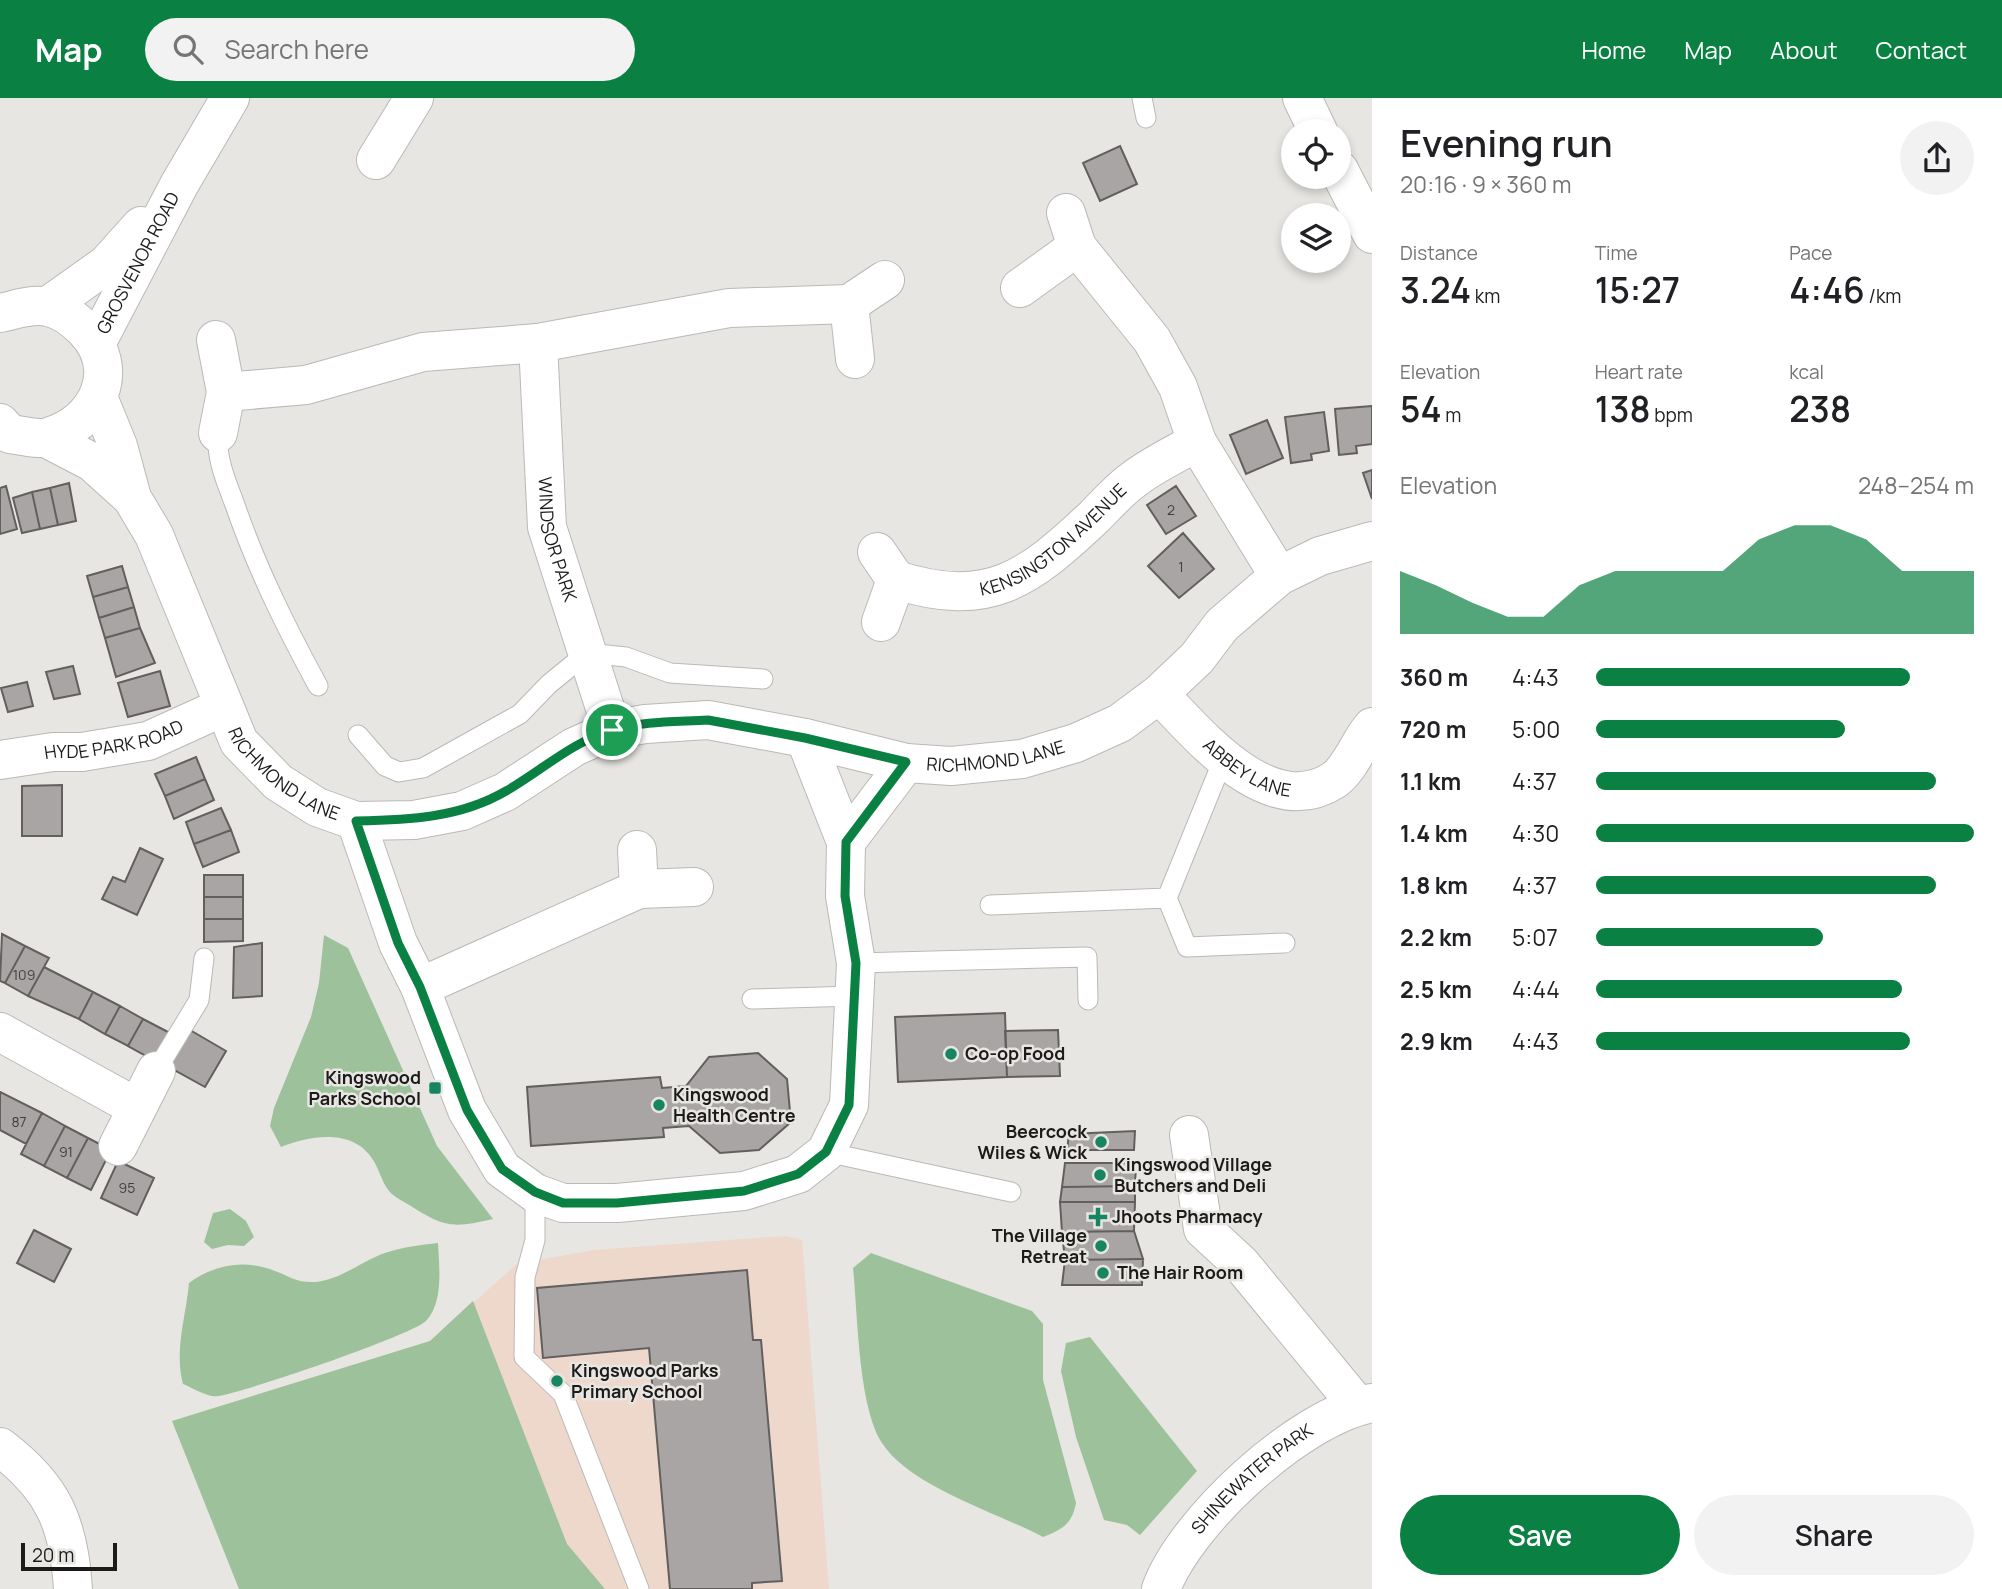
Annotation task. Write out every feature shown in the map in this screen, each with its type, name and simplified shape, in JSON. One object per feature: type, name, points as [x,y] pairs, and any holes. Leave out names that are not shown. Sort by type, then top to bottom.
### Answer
[{"type":"street","name":"GROSVENOR ROAD","points":[[97,342],[179,185],[230,98]]},
{"type":"street","points":[[376,160],[414,98]]},
{"type":"street","points":[[1303,98],[1313,119]]},
{"type":"street","name":"GROSVENOR ROAD","points":[[19,305],[107,264],[179,185]]},
{"type":"street","points":[[1349,189],[1372,234]]},
{"type":"street","points":[[1020,288],[1071,230],[1152,341],[1178,387],[1197,442],[1279,576]]},
{"type":"street","points":[[226,393],[306,385],[422,352],[538,343],[729,308],[849,304],[885,281]]},
{"type":"street","points":[[849,304],[855,359]]},
{"type":"street","points":[[14,433],[81,422],[98,397],[105,363],[97,342],[72,317],[19,305]]},
{"type":"street","points":[[216,341],[226,393],[218,433]]},
{"type":"street","name":"WINDSOR PARK","points":[[538,343],[547,527],[612,730]]},
{"type":"street","name":"RICHMOND LANE","points":[[98,397],[118,446],[132,498],[153,535],[239,742],[278,782],[317,807],[356,821],[414,820],[462,811],[505,792],[574,747],[612,730],[708,720],[805,738],[906,762],[951,766],[1022,759],[1076,743],[1120,723],[1160,694],[1197,659],[1222,625],[1279,576],[1320,556],[1372,541]]},
{"type":"street","name":"RICHMOND LANE","points":[[14,433],[92,461],[132,498]]},
{"type":"street","name":"KENSINGTON AVENUE","points":[[881,622],[887,566],[929,590],[971,593],[1020,578],[1055,553],[1132,480],[1197,442]]},
{"type":"street","name":"ABBEY LANE","points":[[1160,694],[1223,760],[1273,788],[1307,791],[1336,779],[1372,727]]},
{"type":"street","name":"HYDE PARK ROAD","points":[[0,760],[53,752],[82,752],[149,741],[223,707]]},
{"type":"street","points":[[356,821],[398,943],[420,987],[467,1110],[502,1169],[535,1192],[563,1203],[617,1203],[744,1191],[798,1174],[826,1152],[849,1105],[856,980],[845,896],[846,842],[805,738]]},
{"type":"street","points":[[846,842],[906,762]]},
{"type":"street","points":[[636,850],[639,889]]},
{"type":"street","points":[[420,987],[639,889],[694,887]]},
{"type":"street","points":[[0,1032],[136,1107]]},
{"type":"street","points":[[118,1146],[156,1072]]},
{"type":"street","points":[[1189,1135],[1203,1229],[1241,1264],[1364,1404]]},
{"type":"street","name":"SHINEWATER PARK","points":[[1161,1589],[1166,1575],[1196,1530],[1235,1487],[1316,1427],[1364,1404]]},
{"type":"street","points":[[0,1447],[28,1468],[46,1488],[63,1529],[72,1589]]},
{"type":"lane","points":[[1142,98],[1146,118]]},
{"type":"lane","points":[[218,433],[217,453],[245,533],[276,610],[318,685]]},
{"type":"lane","points":[[358,735],[385,766],[399,772],[424,768],[520,714],[587,653],[626,657],[670,673],[763,679]]},
{"type":"lane","points":[[1223,760],[1167,898],[1186,947],[1285,943]]},
{"type":"lane","points":[[990,905],[1167,898]]},
{"type":"lane","points":[[752,999],[856,980],[1087,957],[1087,1000]]},
{"type":"lane","points":[[156,1072],[199,1000],[204,958]]},
{"type":"lane","points":[[826,1152],[1012,1192]]},
{"type":"lane","points":[[535,1192],[535,1240],[525,1278],[524,1357],[563,1394],[639,1589]]},
{"type":"shaded area","name":"Kingswood Parks Primary School","points":[[786,1236],[802,1240],[829,1589],[239,1589],[172,1421],[430,1341],[517,1264],[594,1250]]},
{"type":"green space","points":[[324,935],[348,948],[437,1146],[493,1219],[459,1225],[433,1219],[391,1193],[371,1157],[362,1148],[341,1138],[316,1138],[281,1147],[270,1126],[274,1108],[311,1017],[319,983]]},
{"type":"green space","points":[[230,1209],[246,1221],[254,1237],[244,1246],[228,1245],[212,1249],[204,1242],[213,1213]]},
{"type":"green space","points":[[438,1243],[439,1284],[436,1304],[426,1321],[414,1328],[326,1363],[218,1396],[210,1396],[183,1384],[180,1359],[189,1283],[209,1271],[230,1265],[253,1265],[299,1281],[316,1282],[343,1274],[391,1251]]},
{"type":"green space","points":[[871,1253],[1032,1311],[1043,1324],[1043,1380],[1076,1503],[1069,1521],[1061,1528],[1043,1537],[956,1497],[912,1472],[882,1443],[868,1406],[864,1383],[853,1268]]},
{"type":"green space","points":[[473,1301],[567,1544],[605,1589],[239,1589],[172,1421],[430,1341]]},
{"type":"green space","points":[[1090,1337],[1197,1471],[1140,1535],[1127,1525],[1104,1520],[1076,1437],[1061,1371],[1066,1343]]},
{"type":"building","points":[[1120,146],[1137,184],[1100,201],[1083,163]]},
{"type":"building","points":[[1372,406],[1372,444],[1356,446],[1357,453],[1339,455],[1335,409]]},
{"type":"building","points":[[1324,412],[1329,451],[1311,454],[1312,460],[1291,463],[1285,417]]},
{"type":"building","points":[[1267,420],[1283,458],[1246,474],[1230,435]]},
{"type":"building","points":[[1372,470],[1372,499],[1363,473]]},
{"type":"building","points":[[69,483],[76,521],[58,525],[50,488]]},
{"type":"building","points":[[6,486],[17,529],[0,534],[0,488]]},
{"type":"building","points":[[1176,486],[1196,516],[1166,534],[1147,505]]},
{"type":"building","points":[[50,488],[58,525],[40,529],[32,492]]},
{"type":"building","points":[[32,492],[40,529],[22,533],[13,498]]},
{"type":"building","points":[[1183,533],[1214,569],[1179,598],[1148,566]]},
{"type":"building","points":[[122,566],[128,587],[93,597],[87,576]]},
{"type":"building","points":[[128,587],[134,607],[99,618],[93,597]]},
{"type":"building","points":[[134,607],[140,628],[105,638],[99,618]]},
{"type":"building","points":[[140,628],[155,663],[116,677],[105,638]]},
{"type":"building","points":[[73,666],[80,694],[54,699],[46,672]]},
{"type":"building","points":[[160,671],[170,706],[128,717],[118,683]]},
{"type":"building","points":[[27,682],[33,706],[8,712],[1,688]]},
{"type":"building","points":[[196,757],[205,779],[165,796],[155,774]]},
{"type":"building","points":[[205,779],[214,800],[174,819],[165,796]]},
{"type":"building","points":[[62,785],[62,836],[22,836],[22,786]]},
{"type":"building","points":[[221,808],[231,830],[194,844],[186,822]]},
{"type":"building","points":[[231,830],[239,852],[203,867],[194,844]]},
{"type":"building","points":[[140,848],[163,859],[137,915],[102,899],[113,877],[125,882]]},
{"type":"building","points":[[204,875],[243,875],[243,897],[204,897]]},
{"type":"building","points":[[204,897],[243,897],[243,919],[204,919]]},
{"type":"building","points":[[204,919],[243,919],[243,941],[204,942]]},
{"type":"building","points":[[2,934],[25,946],[5,983],[0,981]]},
{"type":"building","points":[[262,943],[262,996],[233,998],[234,947]]},
{"type":"building","points":[[25,946],[49,958],[28,996],[5,983]]},
{"type":"building","points":[[44,967],[93,992],[79,1019],[28,996]]},
{"type":"building","points":[[93,992],[120,1006],[105,1034],[79,1019]]},
{"type":"building","points":[[120,1006],[143,1019],[128,1046],[105,1034]]},
{"type":"building","name":"Co-op Food","points":[[1005,1013],[1007,1077],[898,1082],[895,1017]]},
{"type":"building","points":[[143,1019],[170,1033],[155,1061],[128,1046]]},
{"type":"building","points":[[190,1030],[226,1051],[205,1087],[169,1067]]},
{"type":"building","points":[[1058,1030],[1060,1076],[1007,1077],[1005,1031]]},
{"type":"building","name":"Kingswood Health Centre","points":[[758,1053],[787,1079],[791,1122],[759,1150],[720,1153],[689,1126],[663,1128],[664,1137],[531,1146],[527,1087],[660,1077],[662,1088],[686,1086],[709,1057]]},
{"type":"building","points":[[0,1092],[42,1113],[26,1144],[0,1130]]},
{"type":"building","points":[[42,1113],[65,1126],[44,1166],[21,1154]]},
{"type":"building","points":[[65,1126],[88,1138],[67,1178],[44,1166]]},
{"type":"building","name":"Beercock Wiles & Wick","points":[[1135,1131],[1134,1150],[1067,1150],[1069,1134]]},
{"type":"building","points":[[88,1138],[111,1150],[91,1190],[67,1178]]},
{"type":"building","points":[[118,1161],[154,1178],[137,1215],[101,1198]]},
{"type":"building","name":"Kingswood Village Butchers and Deli","points":[[1065,1163],[1136,1163],[1135,1186],[1062,1187]]},
{"type":"building","points":[[1135,1186],[1135,1202],[1060,1202],[1062,1187]]},
{"type":"building","name":"Jhoots Pharmacy","points":[[1060,1202],[1135,1202],[1134,1231],[1062,1232]]},
{"type":"building","points":[[34,1230],[71,1249],[54,1282],[17,1263]]},
{"type":"building","name":"The Village Retreat","points":[[1134,1231],[1143,1259],[1065,1260],[1062,1232]]},
{"type":"building","name":"The Hair Room","points":[[1143,1259],[1142,1285],[1062,1285],[1065,1260]]},
{"type":"building","points":[[747,1270],[753,1340],[761,1340],[782,1581],[752,1583],[752,1589],[670,1589],[649,1348],[543,1358],[537,1288]]},
{"type":"place","name":"Co-op Food","points":[[951,1054]]},
{"type":"place","name":"Kingswood Parks School","points":[[435,1088]]},
{"type":"place","name":"Kingswood Health Centre","points":[[659,1105]]},
{"type":"place","name":"Beercock Wiles & Wick","points":[[1101,1142]]},
{"type":"place","name":"Kingswood Village Butchers and Deli","points":[[1100,1175]]},
{"type":"place","name":"Jhoots Pharmacy","points":[[1098,1217]]},
{"type":"place","name":"The Village Retreat","points":[[1101,1246]]},
{"type":"place","name":"The Hair Room","points":[[1103,1273]]},
{"type":"place","name":"Kingswood Parks Primary School","points":[[557,1381]]},
{"type":"route","points":[[708,720],[754,727],[906,762],[846,842],[845,896],[856,963],[849,1105],[826,1152],[798,1174],[744,1191],[617,1203],[563,1203],[535,1192],[502,1169],[467,1110],[420,987],[398,943],[356,821],[414,820],[462,811],[505,792],[574,747],[612,730],[645,724],[708,720]]}]
